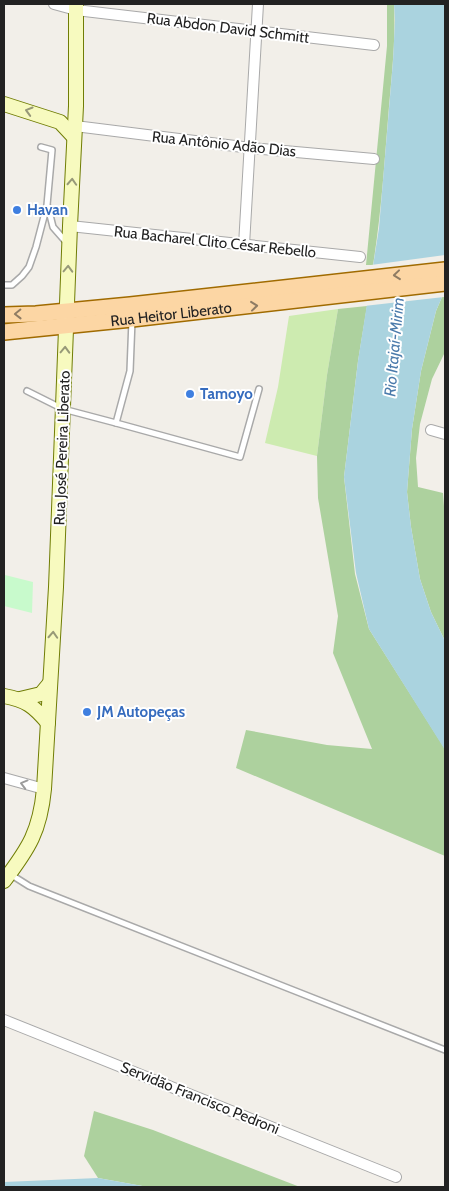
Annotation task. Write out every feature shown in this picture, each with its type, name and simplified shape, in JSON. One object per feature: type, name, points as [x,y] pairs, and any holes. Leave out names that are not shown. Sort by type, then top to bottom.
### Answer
[{"type":"main road","name":"Rua José Pereira Liberato","points":[[7,877],[23,857],[36,831],[44,789],[56,587],[75,132],[76,7]]},
{"type":"main road","points":[[4,104],[54,118],[75,132]]},
{"type":"main road","points":[[54,118],[61,116],[76,106]]},
{"type":"main road","points":[[336,289],[445,270]]},
{"type":"main road","points":[[336,289],[445,284]]},
{"type":"main road","name":"Rua Heitor Liberato","points":[[4,332],[67,319],[336,289]]},
{"type":"main road","name":"Rua Heitor Liberato","points":[[67,319],[132,320],[336,289]]},
{"type":"main road","points":[[4,314],[36,314],[67,319]]},
{"type":"main road","points":[[20,699],[41,694],[50,684]]},
{"type":"main road","points":[[4,696],[20,699],[37,709],[48,723]]},
{"type":"street","name":"Rua Abdon David Schmitt","points":[[54,4],[374,45]]},
{"type":"street","points":[[244,245],[258,4]]},
{"type":"street","name":"Rua Antônio Adão Dias","points":[[75,132],[374,159]]},
{"type":"street","name":"Rua Bacharel Clito César Rebello","points":[[70,226],[360,257]]},
{"type":"street","points":[[431,430],[445,434]]},
{"type":"street","points":[[4,778],[44,789]]},
{"type":"street","name":"Servidão Francisco Pedroni","points":[[4,1020],[396,1177]]},
{"type":"lane","points":[[4,285],[12,285],[29,267],[47,205],[52,150],[41,147]]},
{"type":"lane","points":[[47,205],[53,228],[69,245]]},
{"type":"lane","points":[[116,423],[130,371],[132,320]]},
{"type":"lane","points":[[28,391],[63,409],[240,457],[259,389]]},
{"type":"lane","points":[[7,877],[445,1050]]},
{"type":"green space","points":[[387,4],[394,4],[392,76],[376,247],[373,265],[366,265],[387,46]]},
{"type":"green space","points":[[445,296],[445,352],[432,379],[420,424],[416,458],[418,487],[443,493],[445,519],[445,641],[431,612],[420,579],[407,492],[412,429],[421,371],[436,311],[442,297]]},
{"type":"green space","points":[[367,306],[358,361],[344,477],[355,574],[369,629],[445,749],[445,856],[236,768],[246,730],[327,745],[372,749],[333,653],[338,616],[318,498],[317,456],[327,375],[338,309]]},
{"type":"green space","points":[[338,309],[327,375],[317,456],[265,443],[278,387],[289,316]]},
{"type":"green space","points":[[5,575],[33,582],[32,613],[4,606]]},
{"type":"green space","points":[[94,1111],[153,1130],[300,1187],[148,1187],[98,1178],[84,1156]]},
{"type":"water","name":"Rio Itajaí-Mirim","points":[[394,4],[445,4],[445,258],[442,297],[436,311],[421,371],[412,429],[407,492],[420,579],[431,612],[445,641],[445,750],[369,629],[356,573],[344,477],[358,361],[379,228],[393,61]]},
{"type":"water","points":[[98,1178],[148,1187],[4,1187],[4,1182]]},
{"type":"pier","points":[[445,255],[444,297],[364,306],[371,265]]},
{"type":"place","name":"Havan","points":[[17,210]]},
{"type":"place","name":"Tamoyo","points":[[190,394]]},
{"type":"place","name":"JM Autopeças","points":[[87,712]]}]
